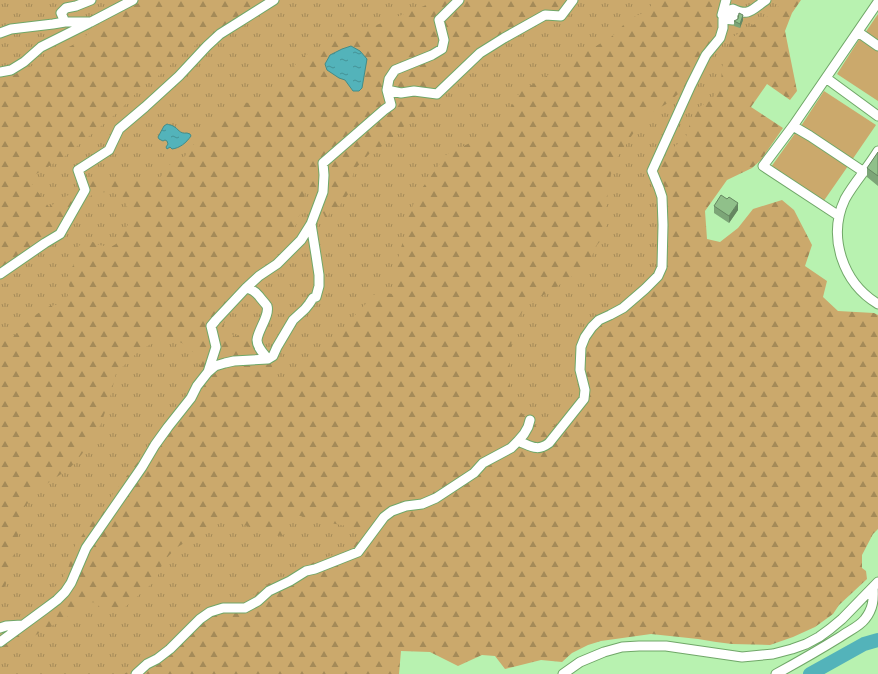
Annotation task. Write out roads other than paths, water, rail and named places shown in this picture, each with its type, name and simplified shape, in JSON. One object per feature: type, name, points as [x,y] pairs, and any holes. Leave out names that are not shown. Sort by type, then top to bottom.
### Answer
[{"type":"street","points":[[65,22],[61,13],[66,8],[91,0]]},
{"type":"street","points":[[0,72],[11,70],[24,62],[41,47],[133,0]]},
{"type":"street","points":[[0,274],[60,234],[85,190],[78,170],[109,150],[119,129],[179,76],[220,34],[274,0]]},
{"type":"street","points":[[208,372],[216,347],[211,326],[246,288],[277,264],[301,240],[311,224],[323,192],[323,163],[391,105],[387,90],[389,79],[395,70],[432,55],[442,49],[444,40],[439,20],[459,0]]},
{"type":"street","points":[[387,90],[401,93],[414,91],[437,94],[480,52],[545,15],[561,16],[574,0]]},
{"type":"street","points":[[717,0],[724,14]]},
{"type":"street","points":[[518,441],[538,448],[550,443],[584,399],[585,390],[580,370],[581,347],[585,337],[599,320],[610,316],[623,308],[658,276],[662,267],[664,225],[662,197],[652,171],[690,85],[706,55],[720,38],[723,28],[726,0]]},
{"type":"street","points":[[724,14],[733,9],[745,13],[766,0]]},
{"type":"street","points":[[839,216],[763,166],[793,126],[878,2]]},
{"type":"street","points":[[0,33],[11,29],[65,22],[91,22]]},
{"type":"street","points":[[858,32],[878,46]]},
{"type":"street","points":[[826,78],[878,116]]},
{"type":"street","points":[[793,126],[864,172]]},
{"type":"street","points":[[878,151],[850,190],[845,200],[839,216],[837,237],[846,270],[858,287],[878,304]]},
{"type":"street","points":[[0,642],[66,592],[86,548],[168,427],[191,398],[197,386],[208,372],[215,366],[225,363],[268,359],[273,356],[293,320],[310,304],[313,298],[316,297],[319,286],[311,224]]},
{"type":"street","points":[[246,288],[250,288],[255,291],[268,310],[257,339],[258,345],[268,359]]},
{"type":"street","points":[[136,674],[147,664],[157,659],[170,649],[200,619],[210,612],[224,608],[245,608],[258,601],[269,591],[306,571],[315,569],[358,552],[384,517],[392,511],[406,506],[422,504],[436,498],[474,473],[483,463],[511,448],[528,427],[530,420]]},
{"type":"street","points":[[563,674],[580,662],[604,652],[639,646],[666,646],[742,657],[773,654],[792,649],[806,644],[830,629],[842,619],[875,584]]},
{"type":"street","points":[[776,674],[826,646],[860,624],[872,606],[875,584]]},
{"type":"street","points":[[0,628],[22,625]]},
{"type":"water","points":[[351,46],[360,51],[367,59],[362,88],[359,91],[353,91],[345,80],[327,70],[325,64],[330,55]]},
{"type":"water","points":[[167,124],[175,127],[182,133],[190,134],[191,136],[180,146],[172,149],[170,147],[167,149],[167,141],[163,141],[158,137],[164,126]]},
{"type":"waterway","points":[[810,674],[864,644],[878,640]]}]
